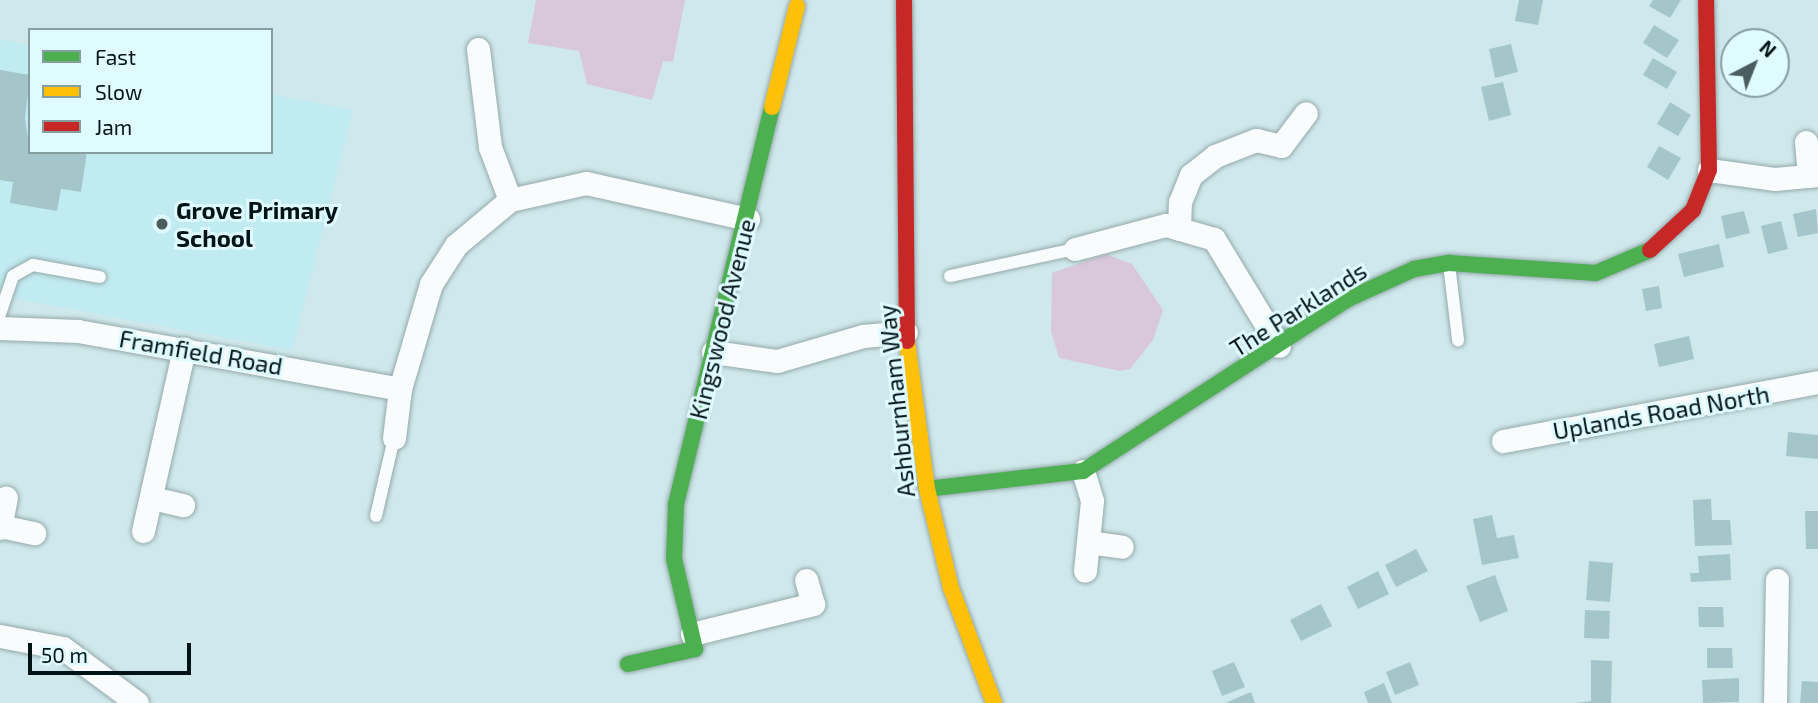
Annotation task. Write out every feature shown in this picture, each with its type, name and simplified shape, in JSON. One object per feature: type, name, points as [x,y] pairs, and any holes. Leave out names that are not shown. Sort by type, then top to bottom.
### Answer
[{"type":"street","name":"Ashburnham Way","points":[[904,0],[906,332],[927,489],[951,588],[993,703]]},
{"type":"street","name":"The Parklands","points":[[927,489],[1083,471],[1348,299],[1414,269],[1448,263],[1596,273],[1631,262],[1668,238],[1693,210],[1709,170],[1706,0]]},
{"type":"street","name":"Kingswood Avenue","points":[[692,634],[674,559],[676,504],[748,219],[797,6]]},
{"type":"street","points":[[478,49],[490,147],[510,200]]},
{"type":"street","points":[[1179,229],[1180,202],[1191,175],[1215,156],[1256,140],[1281,146],[1306,113]]},
{"type":"street","points":[[1709,170],[1776,180],[1814,176],[1806,142]]},
{"type":"street","points":[[394,438],[400,389],[431,284],[456,245],[510,200],[586,183],[748,219]]},
{"type":"street","points":[[1075,249],[1166,225],[1213,239],[1279,346]]},
{"type":"street","name":"Framfield Road","points":[[0,328],[78,331],[400,389]]},
{"type":"street","points":[[713,352],[776,361],[863,336],[906,332]]},
{"type":"street","points":[[143,531],[184,349]]},
{"type":"street","name":"Uplands Road North","points":[[1503,441],[1818,382]]},
{"type":"street","points":[[1083,471],[1092,501],[1086,571]]},
{"type":"street","points":[[6,498],[0,527],[34,533]]},
{"type":"street","points":[[152,498],[183,505]]},
{"type":"street","points":[[1088,542],[1122,547]]},
{"type":"street","points":[[628,664],[695,649],[692,634],[813,604],[806,580]]},
{"type":"street","points":[[1775,703],[1777,580]]},
{"type":"street","points":[[0,636],[63,648],[108,696],[137,703]]},
{"type":"lane","points":[[950,275],[1075,249]]},
{"type":"lane","points":[[1448,263],[1458,340]]},
{"type":"lane","points":[[0,314],[13,276],[33,265],[100,277]]},
{"type":"lane","points":[[376,516],[394,438]]},
{"type":"shaded area","points":[[536,0],[685,0],[673,62],[663,61],[652,100],[587,84],[579,51],[528,43]]},
{"type":"shaded area","name":"Grove Primary School","points":[[0,39],[28,45],[28,154],[273,154],[273,94],[353,110],[292,350],[0,296]]},
{"type":"shaded area","points":[[1106,254],[1132,264],[1163,310],[1153,340],[1130,369],[1120,371],[1059,358],[1051,331],[1052,273]]},
{"type":"building","points":[[1519,0],[1543,0],[1538,25],[1515,21]]},
{"type":"building","points":[[1653,0],[1681,0],[1670,18],[1649,6]]},
{"type":"building","points":[[1654,25],[1679,40],[1667,58],[1643,43]]},
{"type":"building","points":[[1511,44],[1518,72],[1495,78],[1489,49]]},
{"type":"building","points":[[1653,58],[1677,72],[1667,89],[1643,75]]},
{"type":"building","points":[[0,70],[28,75],[25,119],[28,154],[87,154],[81,192],[61,189],[57,211],[10,203],[13,182],[0,180]]},
{"type":"building","points":[[1503,82],[1511,115],[1489,121],[1481,87]]},
{"type":"building","points":[[1670,102],[1691,115],[1678,136],[1657,124]]},
{"type":"building","points":[[1659,146],[1681,158],[1668,180],[1647,167]]},
{"type":"building","points":[[1816,209],[1818,233],[1798,237],[1793,214]]},
{"type":"building","points":[[1744,211],[1750,233],[1726,239],[1721,216]]},
{"type":"building","points":[[1781,221],[1788,249],[1768,254],[1761,226]]},
{"type":"building","points":[[1719,244],[1724,267],[1684,277],[1678,254]]},
{"type":"building","points":[[1659,286],[1662,308],[1646,311],[1642,289]]},
{"type":"building","points":[[1689,336],[1694,359],[1659,367],[1654,344]]},
{"type":"building","points":[[1788,432],[1818,435],[1818,459],[1786,456]]},
{"type":"building","points":[[1711,499],[1712,520],[1730,520],[1732,545],[1695,546],[1693,500]]},
{"type":"building","points":[[1805,511],[1818,511],[1818,549],[1806,549]]},
{"type":"building","points":[[1492,515],[1497,538],[1514,535],[1519,558],[1482,565],[1473,519]]},
{"type":"building","points":[[1416,549],[1428,571],[1396,587],[1385,565]]},
{"type":"building","points":[[1730,554],[1731,580],[1691,582],[1690,573],[1699,573],[1698,556]]},
{"type":"building","points":[[1589,561],[1613,563],[1610,602],[1586,600]]},
{"type":"building","points":[[1378,571],[1389,594],[1358,609],[1347,587]]},
{"type":"building","points":[[1495,575],[1508,611],[1480,622],[1466,586]]},
{"type":"building","points":[[1321,604],[1332,626],[1301,641],[1290,620]]},
{"type":"building","points":[[1698,607],[1723,607],[1724,627],[1699,627]]},
{"type":"building","points":[[1585,610],[1610,611],[1609,639],[1584,638]]},
{"type":"building","points":[[1707,648],[1732,648],[1733,668],[1707,668]]},
{"type":"building","points":[[1591,660],[1612,661],[1611,703],[1575,703],[1591,701]]},
{"type":"building","points":[[1234,662],[1245,687],[1222,696],[1212,671]]},
{"type":"building","points":[[1410,662],[1419,685],[1395,695],[1386,672]]},
{"type":"building","points":[[1739,678],[1739,702],[1703,703],[1702,680]]},
{"type":"building","points":[[1802,681],[1818,682],[1818,703],[1800,703]]},
{"type":"building","points":[[1384,683],[1392,703],[1368,703],[1364,692]]},
{"type":"building","points":[[1251,692],[1255,703],[1225,703]]},
{"type":"traffic: fast","points":[[628,664],[695,649],[674,559],[676,504],[772,107]]},
{"type":"traffic: fast","points":[[927,489],[1083,471],[1348,299],[1414,269],[1449,263],[1596,273],[1650,250]]},
{"type":"traffic: slow","points":[[772,107],[797,6]]},
{"type":"traffic: slow","points":[[907,341],[927,489],[951,588],[994,703]]},
{"type":"traffic: jam","points":[[904,0],[907,341]]},
{"type":"traffic: jam","points":[[1650,250],[1693,210],[1709,170],[1706,0]]},
{"type":"place","name":"Grove Primary School","points":[[162,224]]}]
